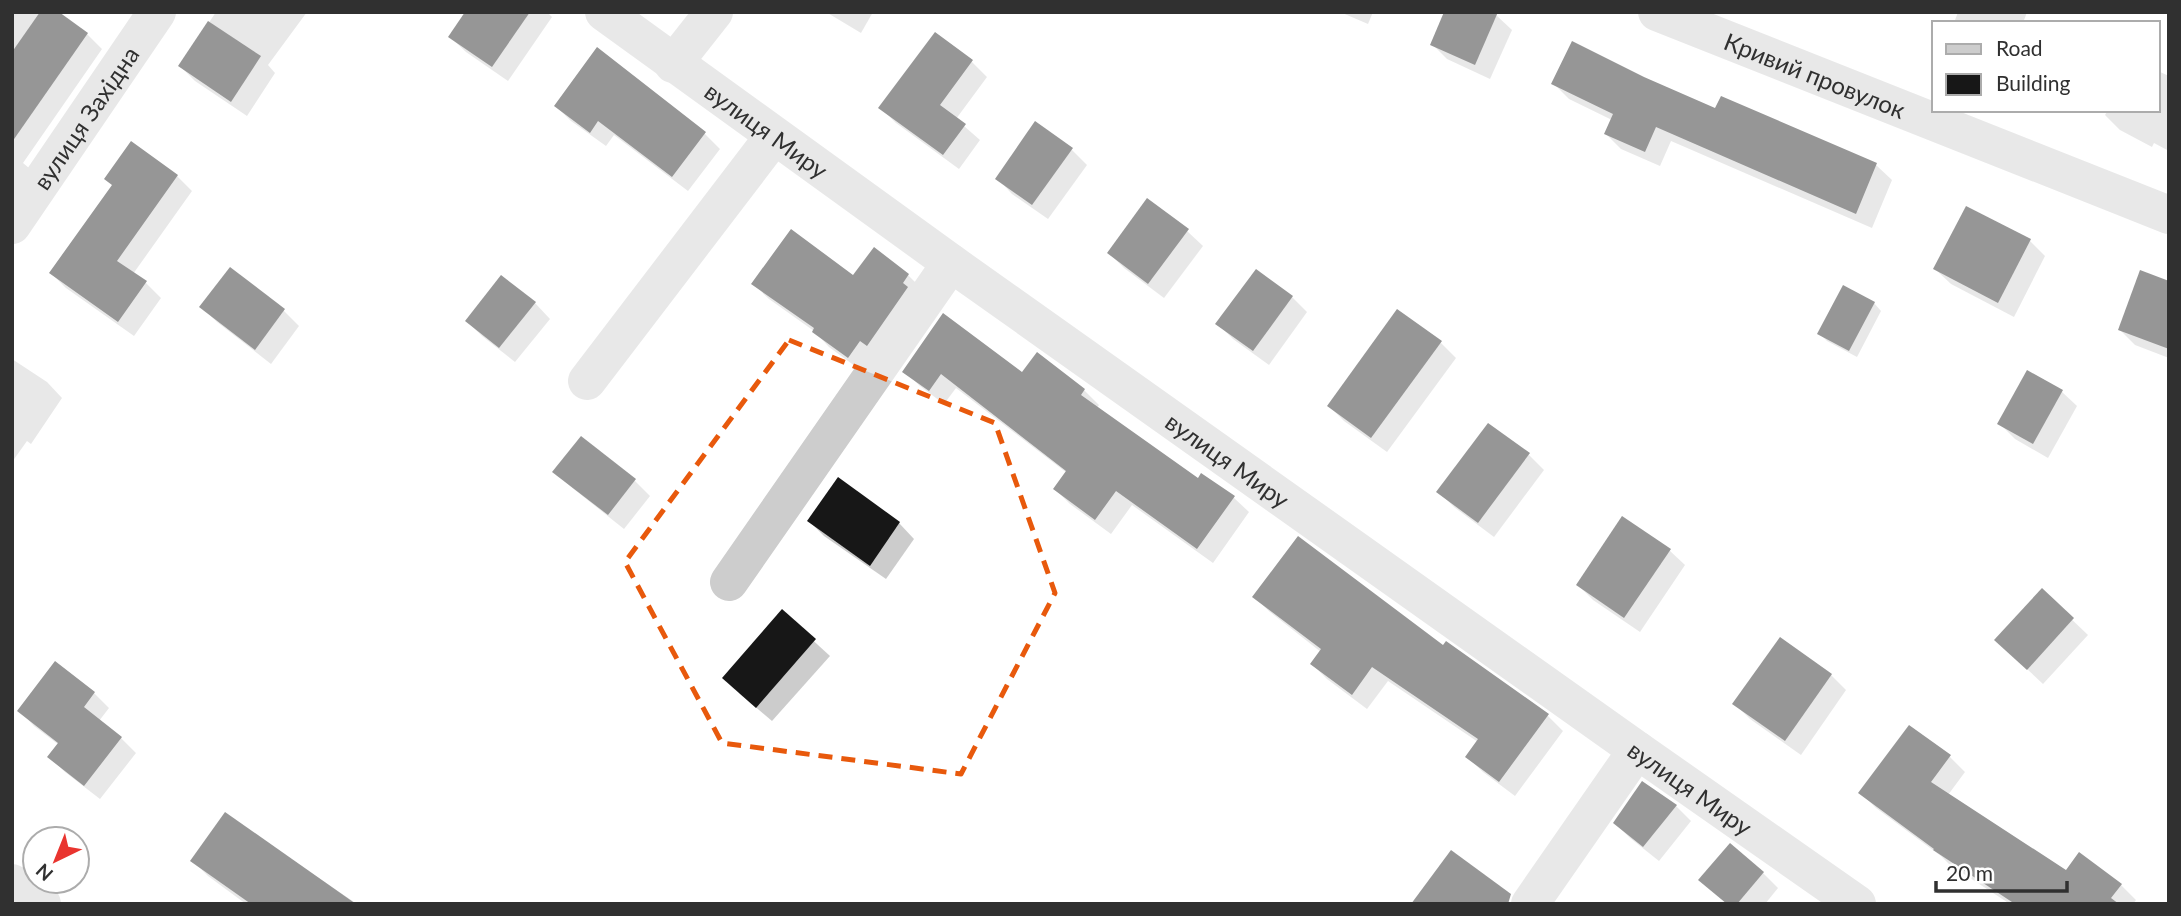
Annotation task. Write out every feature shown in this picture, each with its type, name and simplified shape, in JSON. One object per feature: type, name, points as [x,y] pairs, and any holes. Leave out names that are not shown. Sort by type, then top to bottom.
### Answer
[{"type":"street","name":"вулиця Західна","points":[[12,225],[157,12]]},
{"type":"street","name":"вулиця Миру","points":[[604,12],[951,263],[1857,904]]},
{"type":"street","points":[[673,64],[714,12]]},
{"type":"street","name":"Кривий провулок","points":[[1657,12],[2169,215]]},
{"type":"street","points":[[587,381],[774,136]]},
{"type":"street","points":[[729,582],[951,263]]},
{"type":"street","points":[[1530,904],[1637,750]]},
{"type":"street","points":[[12,883],[42,904]]},
{"type":"highlighted area","points":[[789,340],[995,423],[1055,593],[961,774],[722,743],[625,562]]},
{"type":"building","points":[[40,12],[59,12],[88,33],[12,142],[12,52]]},
{"type":"building","points":[[465,12],[530,12],[492,67],[448,37]]},
{"type":"building","points":[[1444,12],[1498,12],[1475,65],[1430,45]]},
{"type":"building","points":[[208,21],[261,56],[231,102],[178,66]]},
{"type":"building","points":[[935,32],[973,60],[940,105],[966,124],[943,155],[878,108]]},
{"type":"building","points":[[1572,41],[1715,108],[1721,96],[1877,163],[1856,214],[1656,127],[1645,152],[1604,134],[1613,114],[1551,84]]},
{"type":"building","points":[[597,47],[706,132],[672,177],[598,121],[590,133],[554,106]]},
{"type":"building","points":[[1035,121],[1073,148],[1032,205],[995,179]]},
{"type":"building","points":[[131,141],[178,175],[117,261],[147,281],[118,322],[49,273],[112,185],[104,179]]},
{"type":"building","points":[[1147,198],[1189,229],[1148,284],[1107,253]]},
{"type":"building","points":[[1966,206],[2031,239],[1998,303],[1933,269]]},
{"type":"building","points":[[791,229],[853,275],[874,247],[909,274],[903,283],[908,287],[867,346],[860,341],[848,358],[812,332],[814,328],[751,284]]},
{"type":"building","points":[[230,267],[285,309],[255,350],[199,307]]},
{"type":"building","points":[[1256,269],[1293,296],[1253,351],[1215,324]]},
{"type":"building","points":[[2140,270],[2169,281],[2169,349],[2118,330]]},
{"type":"building","points":[[501,275],[536,302],[499,348],[465,321]]},
{"type":"building","points":[[1843,285],[1875,302],[1849,351],[1817,334]]},
{"type":"building","points":[[1397,309],[1442,341],[1371,438],[1327,406]]},
{"type":"building","points":[[943,313],[1022,372],[1037,352],[1085,389],[1081,395],[1198,478],[1201,473],[1235,496],[1197,549],[1116,491],[1095,520],[1053,489],[1066,471],[941,374],[929,391],[902,372]]},
{"type":"building","points":[[2027,370],[2063,390],[2033,444],[1997,424]]},
{"type":"building","points":[[1488,423],[1530,453],[1478,523],[1436,492]]},
{"type":"building","points":[[581,436],[636,479],[608,515],[552,472]]},
{"type":"building","points":[[838,477],[900,522],[870,566],[807,521]]},
{"type":"building","points":[[1622,516],[1671,549],[1624,618],[1576,585]]},
{"type":"building","points":[[1298,536],[1443,645],[1446,641],[1549,714],[1499,782],[1465,757],[1478,739],[1372,667],[1352,695],[1310,664],[1321,649],[1252,597]]},
{"type":"building","points":[[2042,588],[2074,618],[2027,670],[1994,640]]},
{"type":"building","points":[[782,609],[816,639],[756,708],[722,678]]},
{"type":"building","points":[[1780,637],[1832,674],[1785,741],[1732,704]]},
{"type":"building","points":[[55,661],[95,692],[84,707],[122,737],[84,786],[47,757],[58,743],[17,711]]},
{"type":"building","points":[[1909,725],[1951,755],[1931,782],[2066,870],[2079,852],[2122,884],[2111,898],[2119,904],[2015,904],[1933,850],[1858,793]]},
{"type":"building","points":[[1642,781],[1677,805],[1643,847],[1613,823]]},
{"type":"building","points":[[225,812],[356,904],[251,904],[190,861]]},
{"type":"building","points":[[1730,843],[1764,872],[1737,904],[1727,904],[1698,880]]},
{"type":"building","points":[[1451,850],[1511,894],[1508,904],[1411,904]]}]
